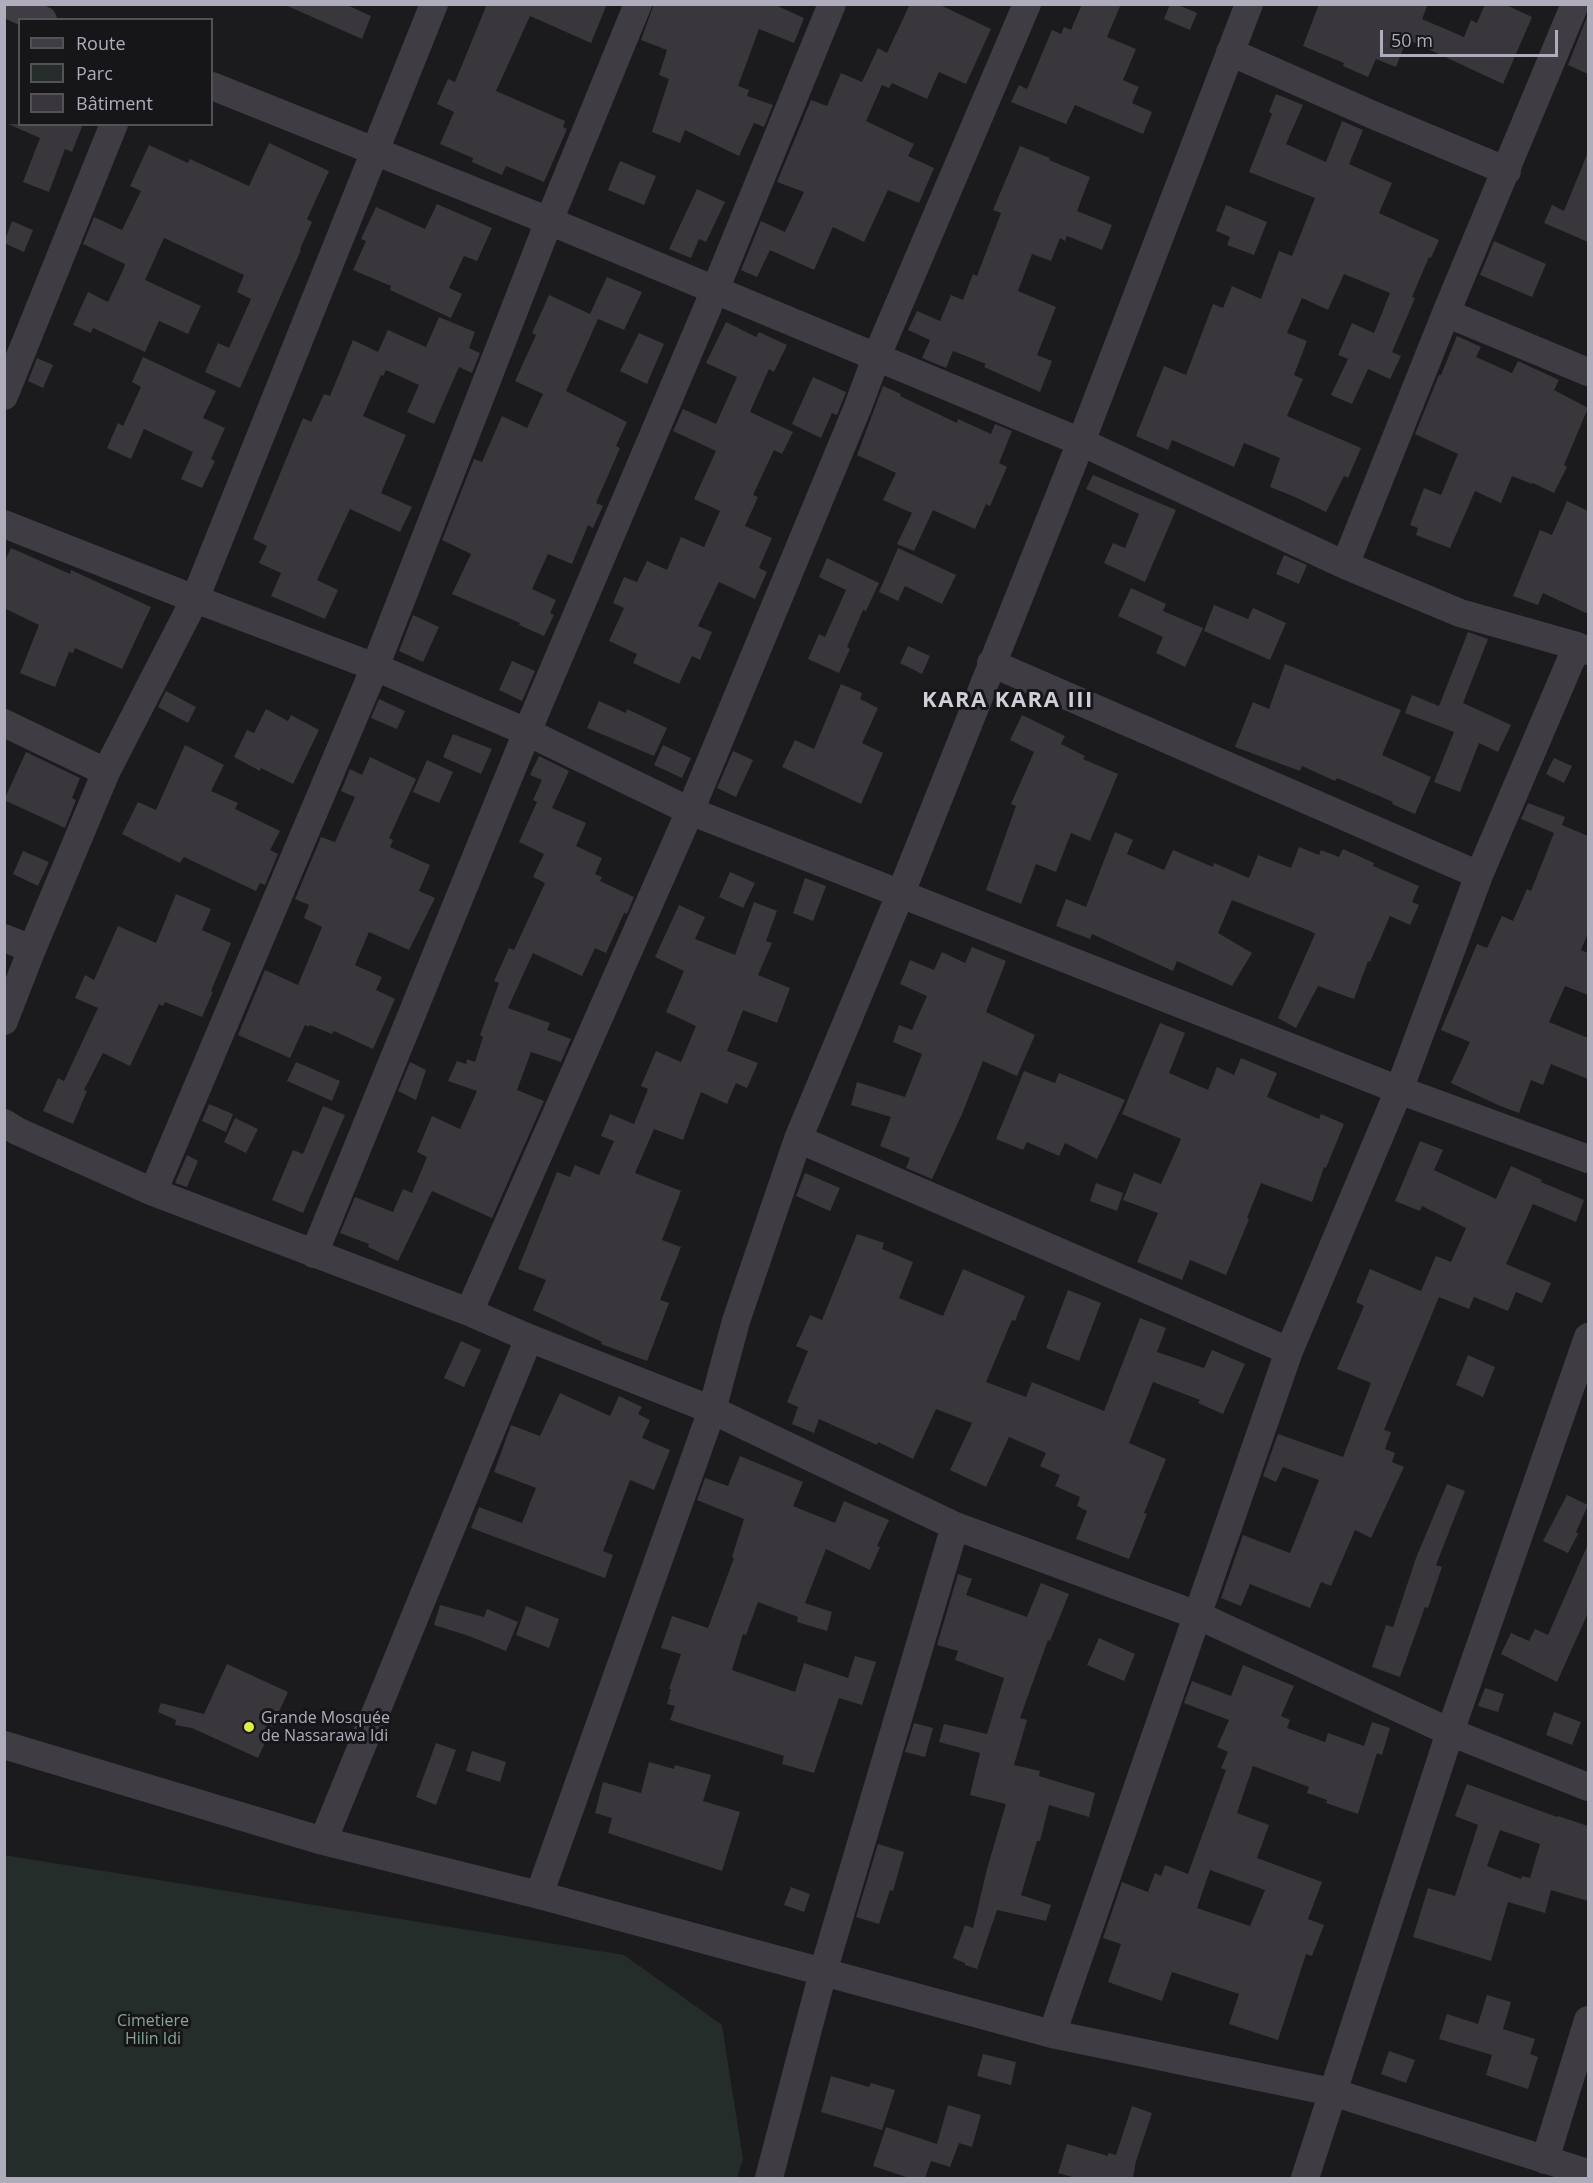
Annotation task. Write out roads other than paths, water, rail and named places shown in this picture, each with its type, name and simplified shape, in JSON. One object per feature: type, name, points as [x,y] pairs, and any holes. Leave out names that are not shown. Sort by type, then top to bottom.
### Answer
[{"type":"street","points":[[6,4],[38,18]]},
{"type":"street","points":[[4,1021],[106,772],[195,599],[434,4]]},
{"type":"street","points":[[153,1192],[375,667],[549,221],[638,4]]},
{"type":"street","points":[[314,1254],[527,732],[715,290],[832,4]]},
{"type":"street","points":[[470,1312],[690,811],[876,358],[1027,4]]},
{"type":"street","points":[[539,1895],[712,1410],[736,1321],[798,1139],[900,895],[1081,442],[1249,4]]},
{"type":"street","points":[[1345,565],[1575,4]]},
{"type":"street","points":[[1230,52],[1372,115],[1508,171]]},
{"type":"street","points":[[213,86],[549,221],[1081,442],[1345,565],[1460,613],[1583,648],[1479,875],[1400,1090],[1289,1351],[1052,2034]]},
{"type":"street","points":[[4,396],[113,126]]},
{"type":"street","points":[[1446,314],[1588,372]]},
{"type":"street","points":[[4,524],[375,667],[527,732],[690,811],[1400,1090],[1588,1159]]},
{"type":"street","points":[[991,663],[1479,875]]},
{"type":"street","points":[[4,723],[106,772]]},
{"type":"street","points":[[4,938],[32,949]]},
{"type":"street","points":[[4,1123],[153,1192],[470,1312],[529,1338],[712,1410],[955,1526],[1197,1615],[1450,1732],[1588,1787]]},
{"type":"street","points":[[798,1139],[1289,1351]]},
{"type":"street","points":[[323,1841],[529,1338]]},
{"type":"street","points":[[1305,2178],[1450,1732],[1588,1338]]},
{"type":"street","points":[[769,2178],[823,1972],[955,1526]]},
{"type":"street","points":[[4,1745],[323,1841],[539,1895],[1052,2034],[1332,2092],[1588,2173]]},
{"type":"street","points":[[1545,2160],[1588,2020]]},
{"type":"place","name":"Grande Mosquée de Nassarawa Idi","points":[[249,1727]]},
{"type":"district","name":"KARA KARA III","points":[[1008,701]]},
{"type":"park label","name":"Cimetiere Hilin Idi","points":[[153,2030]]}]
